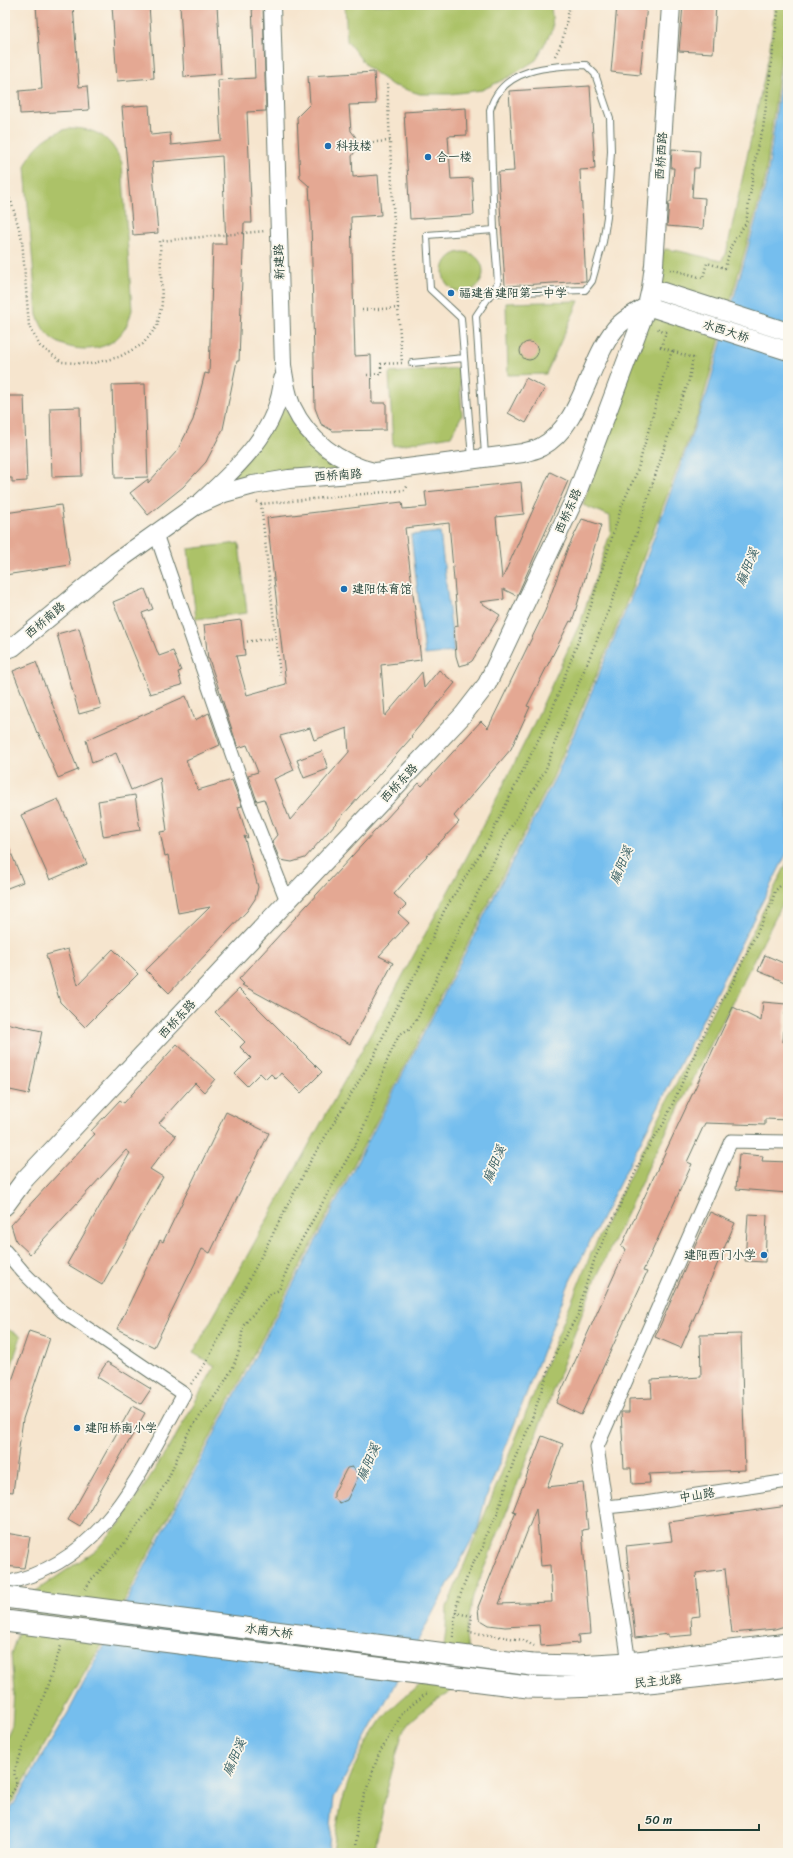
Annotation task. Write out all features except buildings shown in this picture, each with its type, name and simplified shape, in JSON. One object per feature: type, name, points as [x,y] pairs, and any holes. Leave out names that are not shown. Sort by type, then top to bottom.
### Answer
[{"type":"highway","name":"水南大桥","points":[[5,1597],[532,1665]]},
{"type":"highway","name":"水南大桥","points":[[5,1621],[528,1687]]},
{"type":"highway","name":"民主北路","points":[[532,1665],[578,1666],[628,1663],[788,1644]]},
{"type":"highway","name":"民主北路","points":[[528,1687],[575,1688],[626,1684],[788,1666]]},
{"type":"main road","name":"西桥西路","points":[[647,306],[651,288],[671,5]]},
{"type":"main road","points":[[651,288],[788,332]]},
{"type":"main road","name":"水西大桥","points":[[647,306],[788,350]]},
{"type":"main road","name":"西桥东路","points":[[5,1206],[25,1180],[463,715],[487,684],[575,498],[647,306]]},
{"type":"main road","name":"西桥南路","points":[[5,650],[13,647],[116,562],[195,506],[224,493],[253,485],[322,476],[376,472],[523,453],[539,448],[556,435],[567,422],[602,348],[609,337],[622,322],[647,306]]},
{"type":"street","name":"新建路","points":[[272,5],[283,365],[292,406],[301,422],[329,452],[359,468],[376,472]]},
{"type":"street","points":[[195,506],[227,477],[260,438],[275,410],[281,391],[283,365]]},
{"type":"street","points":[[156,534],[251,809],[287,901]]},
{"type":"street","points":[[628,1663],[597,1447],[731,1141],[788,1142]]},
{"type":"street","points":[[5,1251],[23,1272],[62,1311],[184,1394],[131,1488],[110,1519],[90,1540],[73,1554],[26,1579],[5,1583]]},
{"type":"street","name":"中山路","points":[[606,1506],[645,1503],[788,1481]]},
{"type":"lane","points":[[479,458],[476,316],[491,293],[498,283],[494,230],[490,110],[493,98],[498,90],[514,79],[535,69],[549,66],[586,65],[595,74],[610,118],[609,190],[603,242],[592,280],[585,290],[491,293]]},
{"type":"lane","points":[[479,458],[464,358],[461,318],[430,289],[427,235],[494,230]]},
{"type":"lane","points":[[412,363],[464,358]]},
{"type":"path","points":[[549,66],[562,42],[570,5]]},
{"type":"path","points":[[674,270],[703,278],[707,263],[725,268],[731,246],[746,222],[757,148],[763,129],[779,5]]},
{"type":"path","points":[[367,375],[381,374],[381,364],[402,363],[387,81]]},
{"type":"path","points":[[361,143],[390,142]]},
{"type":"path","points":[[5,192],[11,201],[22,239],[29,326],[40,346],[62,362],[90,364],[119,357],[143,344],[157,326],[162,304],[160,241],[278,230]]},
{"type":"path","points":[[362,310],[398,308]]},
{"type":"path","points":[[84,1590],[92,1579],[124,1545],[151,1507],[167,1481],[189,1431],[223,1385],[233,1367],[240,1348],[243,1326],[268,1295],[279,1290],[292,1257],[359,1138],[386,1063],[399,1036],[417,1019],[460,928],[511,827],[546,769],[559,731],[603,625],[631,550],[674,418],[688,384],[693,358],[661,347],[666,332],[641,324]]},
{"type":"path","points":[[184,1394],[207,1361],[266,1244],[310,1162],[374,1056],[394,1010],[419,968],[444,911],[488,841],[549,718],[587,618],[617,520],[637,472],[664,374],[672,351]]},
{"type":"path","points":[[261,504],[280,676]]},
{"type":"path","points":[[243,642],[276,638]]},
{"type":"path","points":[[453,1642],[456,1604],[472,1564],[484,1546],[484,1538],[497,1515],[514,1460],[529,1427],[550,1366],[557,1350],[579,1313],[587,1277],[606,1233],[645,1152],[664,1123],[698,1045],[723,998],[735,980],[736,974],[771,905],[775,891],[788,878]]},
{"type":"path","points":[[455,1613],[472,1616],[470,1632],[523,1640]]},
{"type":"path","points":[[5,1803],[17,1785],[14,1772],[43,1700],[61,1645]]},
{"type":"path","points":[[356,1853],[357,1816],[379,1754],[403,1712],[430,1691]]},
{"type":"green space","points":[[345,5],[551,5],[553,28],[536,60],[511,76],[482,90],[450,94],[420,94],[392,85],[367,67],[347,41]]},
{"type":"green space","points":[[775,5],[788,5],[765,180],[700,409],[620,619],[553,777],[385,1105],[101,1645],[5,1815],[5,1740],[12,1725],[14,1692],[11,1654],[30,1595],[96,1550],[121,1522],[173,1441],[215,1366],[193,1353],[389,1001],[470,851],[530,732],[581,621],[611,531],[610,516],[583,505],[658,261],[665,249],[721,261],[726,254],[769,55]]},
{"type":"green space","points":[[71,128],[89,130],[103,136],[118,154],[122,163],[132,310],[126,326],[120,335],[113,341],[105,346],[85,349],[65,346],[57,342],[45,331],[37,315],[25,167],[32,153],[37,147],[56,133]]},
{"type":"green space","points":[[467,252],[474,255],[480,261],[483,272],[482,280],[474,289],[467,292],[459,292],[452,289],[444,280],[443,268],[446,261],[455,253]]},
{"type":"green space","points":[[579,301],[546,374],[508,375],[506,303]]},
{"type":"green space","points":[[459,368],[462,415],[451,436],[393,446],[389,373]]},
{"type":"green space","points":[[284,406],[338,466],[338,469],[235,487],[231,478]]},
{"type":"green space","points":[[239,543],[247,613],[196,619],[188,549]]},
{"type":"green space","points":[[788,861],[788,893],[649,1166],[593,1285],[511,1501],[473,1596],[466,1635],[469,1662],[468,1673],[457,1688],[432,1703],[413,1719],[402,1734],[387,1790],[374,1853],[333,1853],[338,1818],[347,1786],[368,1741],[380,1722],[390,1711],[404,1697],[429,1678],[437,1669],[444,1643],[447,1607],[592,1251]]},
{"type":"green space","points":[[5,1328],[21,1336],[5,1386]]},
{"type":"water","name":"麻阳溪","points":[[788,22],[788,851],[570,1281],[485,1500],[478,1528],[334,1798],[328,1853],[5,1853],[5,1819],[69,1711],[375,1128],[557,774],[638,581],[707,393],[767,180]]},
{"type":"water","points":[[440,532],[454,652],[425,655],[411,535]]},
{"type":"place","name":"科技楼","points":[[328,146]]},
{"type":"place","name":"合一楼","points":[[428,157]]},
{"type":"place","name":"福建省建阳第一中学","points":[[451,293]]},
{"type":"place","name":"建阳体育馆","points":[[344,589]]},
{"type":"place","name":"建阳西门小学","points":[[764,1255]]},
{"type":"place","name":"建阳桥南小学","points":[[77,1428]]}]
